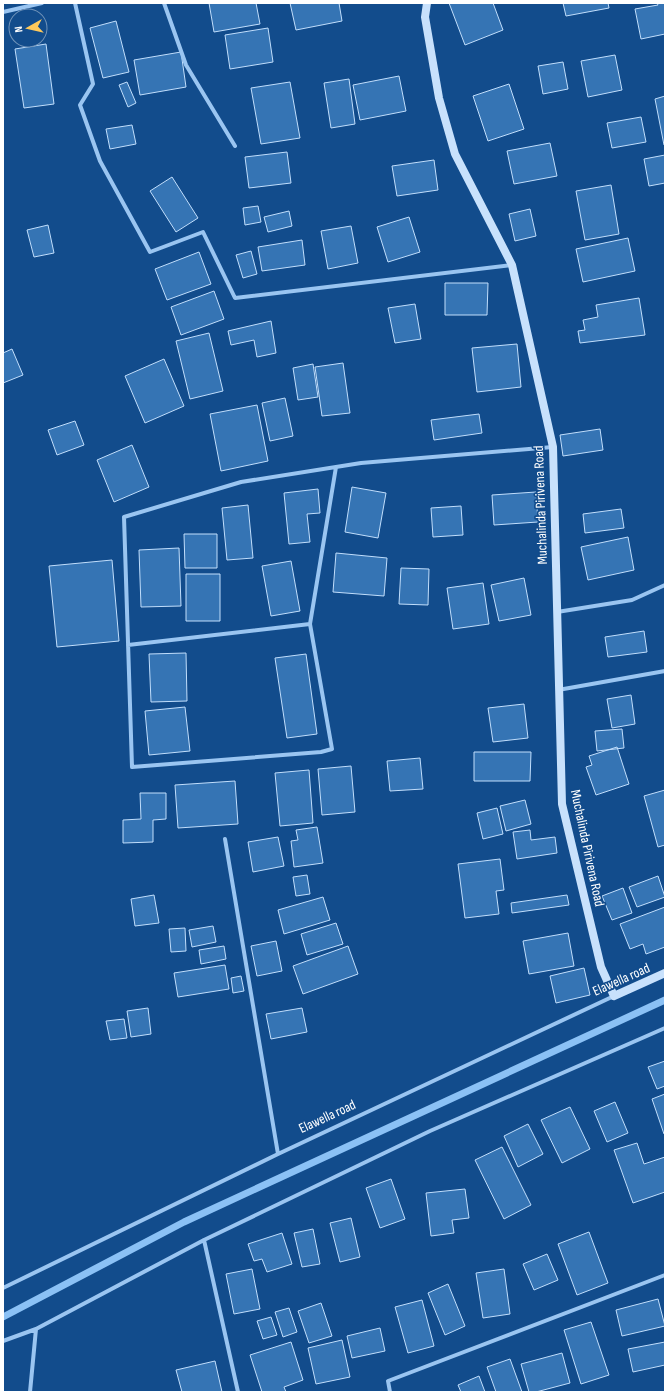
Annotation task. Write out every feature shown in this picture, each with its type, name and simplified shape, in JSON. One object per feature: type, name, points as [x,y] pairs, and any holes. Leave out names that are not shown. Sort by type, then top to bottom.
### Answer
[{"type":"street","points":[[3,12],[42,3]]},
{"type":"street","points":[[75,3],[93,84],[80,105],[100,161],[150,252],[203,232],[235,298],[512,265]]},
{"type":"street","points":[[164,3],[186,65],[235,146]]},
{"type":"street","name":"Muchalinda Pirivena Road","points":[[428,3],[425,16],[439,98],[455,154],[512,265],[552,446],[562,804],[601,967],[614,996]]},
{"type":"street","points":[[336,467],[310,624],[332,749],[320,752],[132,767],[124,516],[240,482],[361,463],[552,446]]},
{"type":"street","points":[[556,612],[632,600],[665,585]]},
{"type":"street","points":[[128,645],[310,624]]},
{"type":"street","points":[[558,690],[665,671]]},
{"type":"street","points":[[225,839],[278,1154]]},
{"type":"street","name":"Elawella road","points":[[3,1288],[278,1154],[665,973]]},
{"type":"street","points":[[3,1341],[36,1329],[204,1240],[430,1131],[665,1028]]},
{"type":"street","points":[[204,1240],[238,1392]]},
{"type":"street","points":[[390,1392],[388,1381],[665,1275]]},
{"type":"street","points":[[30,1392],[36,1329]]},
{"type":"building","points":[[209,3],[256,3],[260,24],[214,32]]},
{"type":"building","points":[[290,3],[339,3],[342,21],[296,30]]},
{"type":"building","points":[[449,3],[493,3],[503,30],[465,45]]},
{"type":"building","points":[[563,3],[608,3],[609,8],[566,16]]},
{"type":"building","points":[[657,3],[665,3],[665,34],[641,39],[635,9],[658,5]]},
{"type":"building","points":[[116,21],[129,72],[103,78],[90,28]]},
{"type":"building","points":[[268,28],[273,62],[230,69],[225,35]]},
{"type":"building","points":[[47,48],[54,104],[24,108],[15,49]]},
{"type":"building","points":[[181,52],[186,87],[140,95],[134,60]]},
{"type":"building","points":[[615,55],[622,90],[588,97],[581,61]]},
{"type":"building","points":[[563,62],[568,89],[543,94],[538,66]]},
{"type":"building","points":[[399,76],[406,111],[360,120],[353,85]]},
{"type":"building","points":[[349,79],[355,124],[331,128],[324,83]]},
{"type":"building","points":[[127,82],[136,103],[128,107],[119,85]]},
{"type":"building","points":[[290,82],[300,138],[261,144],[251,88]]},
{"type":"building","points":[[509,84],[524,129],[488,141],[473,96]]},
{"type":"building","points":[[665,96],[665,144],[664,145],[655,99]]},
{"type":"building","points":[[641,117],[646,142],[612,148],[607,123]]},
{"type":"building","points":[[132,125],[136,144],[110,149],[106,129]]},
{"type":"building","points":[[550,143],[557,176],[514,184],[507,151]]},
{"type":"building","points":[[287,152],[291,183],[249,188],[245,157]]},
{"type":"building","points":[[665,155],[665,183],[649,186],[644,159]]},
{"type":"building","points":[[434,160],[438,190],[397,196],[392,166]]},
{"type":"building","points":[[172,177],[198,218],[176,232],[150,191]]},
{"type":"building","points":[[611,185],[619,234],[585,240],[576,191]]},
{"type":"building","points":[[258,206],[261,222],[245,225],[243,208]]},
{"type":"building","points":[[530,209],[536,236],[515,241],[509,214]]},
{"type":"building","points":[[289,211],[292,226],[268,232],[264,217]]},
{"type":"building","points":[[409,217],[420,252],[388,262],[377,227]]},
{"type":"building","points":[[48,225],[54,253],[34,257],[27,230]]},
{"type":"building","points":[[351,226],[358,263],[328,269],[321,231]]},
{"type":"building","points":[[628,238],[635,271],[583,282],[576,249]]},
{"type":"building","points":[[302,240],[305,265],[262,271],[258,247]]},
{"type":"building","points":[[251,251],[257,274],[243,278],[236,255]]},
{"type":"building","points":[[199,252],[211,284],[167,300],[155,269]]},
{"type":"building","points":[[445,283],[488,283],[487,315],[445,315]]},
{"type":"building","points":[[214,291],[224,319],[181,335],[171,307]]},
{"type":"building","points":[[639,298],[645,335],[580,343],[578,331],[585,330],[583,320],[598,317],[596,305]]},
{"type":"building","points":[[415,304],[421,339],[395,343],[388,308]]},
{"type":"building","points":[[271,321],[276,353],[257,357],[254,340],[231,345],[228,331]]},
{"type":"building","points":[[209,333],[223,391],[190,399],[176,341]]},
{"type":"building","points":[[517,344],[521,387],[477,392],[472,348]]},
{"type":"building","points":[[12,349],[23,375],[3,383],[3,353]]},
{"type":"building","points":[[164,359],[184,406],[145,423],[125,376]]},
{"type":"building","points":[[343,363],[350,413],[322,416],[315,367]]},
{"type":"building","points":[[313,364],[318,397],[298,400],[293,368]]},
{"type":"building","points":[[285,398],[293,436],[270,441],[262,403]]},
{"type":"building","points":[[257,405],[268,461],[221,471],[210,414]]},
{"type":"building","points":[[479,414],[482,433],[434,440],[431,420]]},
{"type":"building","points":[[75,421],[84,445],[57,455],[48,430]]},
{"type":"building","points":[[600,429],[603,450],[563,456],[560,435]]},
{"type":"building","points":[[132,445],[149,487],[114,502],[97,460]]},
{"type":"building","points":[[352,487],[386,493],[378,538],[345,532]]},
{"type":"building","points":[[318,489],[320,513],[307,514],[310,542],[289,544],[284,493]]},
{"type":"building","points":[[536,492],[538,522],[494,525],[492,495]]},
{"type":"building","points":[[248,505],[253,558],[227,560],[222,508]]},
{"type":"building","points":[[461,506],[463,535],[433,537],[431,508]]},
{"type":"building","points":[[621,509],[624,528],[585,533],[583,514]]},
{"type":"building","points":[[184,534],[217,534],[217,568],[185,568]]},
{"type":"building","points":[[628,537],[634,570],[588,580],[581,547]]},
{"type":"building","points":[[179,548],[181,606],[141,607],[139,550]]},
{"type":"building","points":[[336,553],[387,558],[384,596],[333,592]]},
{"type":"building","points":[[112,560],[119,641],[57,647],[49,566]]},
{"type":"building","points":[[291,561],[300,611],[271,616],[262,566]]},
{"type":"building","points":[[401,568],[429,569],[428,605],[399,604]]},
{"type":"building","points":[[186,574],[220,574],[220,621],[186,621]]},
{"type":"building","points":[[524,578],[531,615],[499,621],[491,585]]},
{"type":"building","points":[[483,583],[489,624],[453,629],[447,588]]},
{"type":"building","points":[[644,631],[647,652],[608,657],[605,637]]},
{"type":"building","points":[[186,653],[187,701],[151,702],[149,654]]},
{"type":"building","points":[[306,654],[317,734],[287,738],[275,658]]},
{"type":"building","points":[[631,695],[635,724],[612,728],[607,699]]},
{"type":"building","points":[[524,704],[528,738],[493,742],[488,708]]},
{"type":"building","points":[[185,707],[190,751],[149,755],[145,711]]},
{"type":"building","points":[[622,729],[624,748],[597,751],[595,731]]},
{"type":"building","points":[[617,747],[629,784],[596,795],[586,767],[592,765],[589,756]]},
{"type":"building","points":[[474,752],[531,752],[530,781],[474,781]]},
{"type":"building","points":[[420,758],[423,789],[390,791],[387,761]]},
{"type":"building","points":[[351,766],[355,812],[322,815],[318,769]]},
{"type":"building","points":[[309,770],[313,823],[280,826],[275,773]]},
{"type":"building","points":[[235,781],[238,824],[178,828],[175,785]]},
{"type":"building","points":[[665,790],[665,845],[658,847],[644,796]]},
{"type":"building","points":[[140,793],[166,793],[166,819],[153,820],[153,842],[123,843],[123,820],[141,819]]},
{"type":"building","points":[[525,800],[531,824],[506,831],[500,806]]},
{"type":"building","points":[[497,808],[503,834],[483,839],[477,813]]},
{"type":"building","points":[[317,827],[323,863],[294,867],[291,841],[298,840],[296,830]]},
{"type":"building","points":[[530,830],[531,840],[555,837],[557,853],[517,859],[513,832]]},
{"type":"building","points":[[278,837],[284,866],[253,872],[248,842]]},
{"type":"building","points":[[500,859],[504,890],[496,891],[499,914],[465,918],[458,864]]},
{"type":"building","points":[[307,875],[310,894],[296,896],[293,877]]},
{"type":"building","points":[[658,876],[665,897],[637,907],[629,887]]},
{"type":"building","points":[[623,888],[632,913],[612,920],[602,896]]},
{"type":"building","points":[[154,895],[159,923],[135,926],[131,899]]},
{"type":"building","points":[[567,895],[569,905],[512,913],[511,903]]},
{"type":"building","points":[[323,897],[330,920],[284,934],[278,910]]},
{"type":"building","points":[[665,907],[665,947],[646,954],[643,944],[630,949],[620,924]]},
{"type":"building","points":[[336,923],[343,944],[307,955],[301,934]]},
{"type":"building","points":[[213,926],[216,942],[192,947],[189,930]]},
{"type":"building","points":[[185,928],[186,951],[171,952],[169,929]]},
{"type":"building","points":[[568,933],[574,966],[529,974],[523,941]]},
{"type":"building","points":[[276,941],[282,971],[257,976],[251,946]]},
{"type":"building","points":[[224,946],[226,959],[201,964],[199,950]]},
{"type":"building","points":[[348,946],[358,974],[303,994],[293,966]]},
{"type":"building","points":[[225,965],[229,989],[178,997],[174,973]]},
{"type":"building","points":[[584,968],[590,995],[556,1003],[550,976]]},
{"type":"building","points":[[241,976],[244,991],[233,993],[231,978]]},
{"type":"building","points":[[148,1008],[151,1034],[131,1037],[127,1011]]},
{"type":"building","points":[[302,1008],[307,1032],[271,1039],[266,1014]]},
{"type":"building","points":[[124,1019],[127,1038],[110,1040],[106,1021]]},
{"type":"building","points":[[665,1061],[665,1086],[657,1089],[648,1067]]},
{"type":"building","points":[[665,1094],[665,1134],[664,1134],[652,1099]]},
{"type":"building","points":[[615,1102],[628,1133],[607,1142],[594,1111]]},
{"type":"building","points":[[570,1107],[590,1149],[562,1163],[541,1120]]},
{"type":"building","points":[[528,1124],[543,1154],[518,1167],[504,1136]]},
{"type":"building","points":[[637,1143],[644,1164],[665,1157],[665,1192],[633,1203],[614,1150]]},
{"type":"building","points":[[502,1147],[531,1205],[504,1219],[475,1160]]},
{"type":"building","points":[[391,1179],[405,1219],[380,1228],[366,1188]]},
{"type":"building","points":[[465,1189],[469,1218],[452,1220],[454,1233],[431,1236],[426,1193]]},
{"type":"building","points":[[351,1218],[360,1257],[340,1262],[330,1223]]},
{"type":"building","points":[[313,1229],[320,1264],[302,1267],[294,1233]]},
{"type":"building","points":[[589,1232],[608,1283],[577,1295],[558,1244]]},
{"type":"building","points":[[282,1233],[292,1264],[267,1272],[262,1259],[254,1261],[248,1244]]},
{"type":"building","points":[[547,1254],[558,1280],[534,1290],[523,1264]]},
{"type":"building","points":[[252,1269],[260,1309],[234,1314],[226,1274]]},
{"type":"building","points":[[504,1269],[510,1314],[483,1318],[476,1273]]},
{"type":"building","points":[[448,1284],[465,1326],[445,1335],[428,1293]]},
{"type":"building","points":[[658,1299],[665,1326],[622,1336],[616,1310]]},
{"type":"building","points":[[422,1300],[434,1346],[408,1353],[395,1307]]},
{"type":"building","points":[[321,1303],[332,1336],[309,1343],[298,1311]]},
{"type":"building","points":[[289,1308],[297,1332],[283,1337],[275,1312]]},
{"type":"building","points":[[271,1317],[277,1335],[263,1339],[257,1321]]},
{"type":"building","points":[[591,1322],[609,1375],[581,1384],[564,1330]]},
{"type":"building","points":[[380,1328],[385,1351],[352,1358],[347,1336]]},
{"type":"building","points":[[342,1340],[350,1377],[316,1384],[308,1348]]},
{"type":"building","points":[[291,1342],[303,1380],[284,1387],[286,1392],[262,1392],[250,1355]]},
{"type":"building","points":[[665,1342],[665,1365],[633,1372],[628,1349]]},
{"type":"building","points":[[562,1353],[570,1383],[536,1392],[529,1392],[521,1364]]},
{"type":"building","points":[[510,1359],[522,1392],[496,1392],[487,1367]]},
{"type":"building","points":[[215,1361],[222,1392],[182,1392],[176,1370]]},
{"type":"building","points":[[479,1376],[485,1392],[461,1392],[458,1385]]},
{"type":"waterway","points":[[3,1317],[184,1222],[665,1000]]}]
